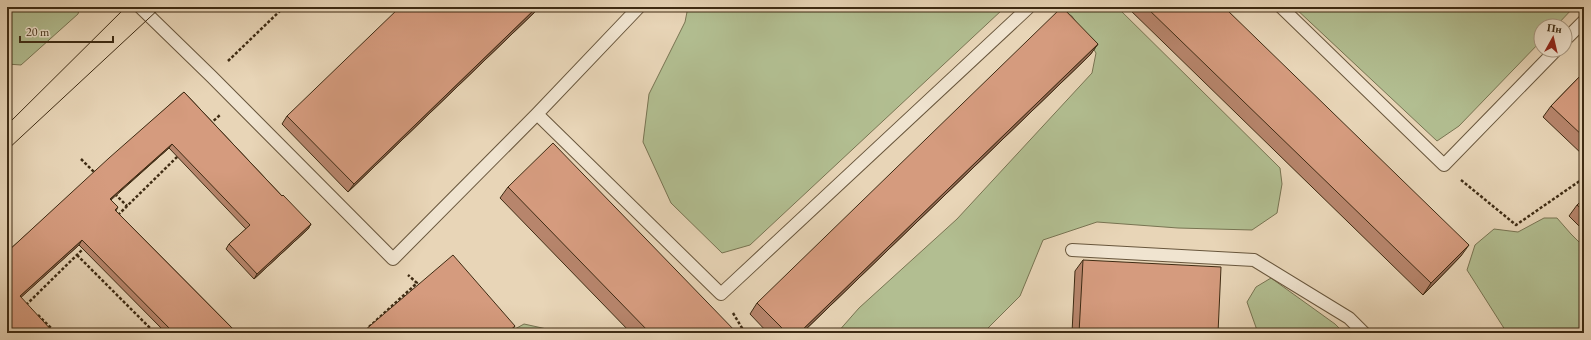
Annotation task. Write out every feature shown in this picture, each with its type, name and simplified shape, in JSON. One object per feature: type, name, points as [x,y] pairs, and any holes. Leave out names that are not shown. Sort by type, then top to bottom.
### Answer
[{"type":"lane","points":[[140,7],[212,77],[393,259],[538,114],[639,7]]},
{"type":"lane","points":[[1281,7],[1444,165],[1548,58]]},
{"type":"lane","points":[[538,114],[721,294],[1028,8]]},
{"type":"lane","points":[[1573,32],[1584,21]]},
{"type":"lane","points":[[1072,250],[1254,260],[1349,318],[1364,333]]},
{"type":"path","points":[[212,77],[284,7]]},
{"type":"path","points":[[206,128],[235,100]]},
{"type":"path","points":[[116,217],[178,156]]},
{"type":"path","points":[[81,159],[96,175]]},
{"type":"path","points":[[1444,165],[1516,225],[1584,178]]},
{"type":"path","points":[[112,190],[127,206]]},
{"type":"path","points":[[22,309],[88,244]]},
{"type":"path","points":[[77,255],[155,333]]},
{"type":"path","points":[[368,328],[417,283],[393,259]]},
{"type":"path","points":[[22,299],[32,309]]},
{"type":"path","points":[[36,314],[56,333]]},
{"type":"green space","points":[[7,7],[80,7],[78,14],[21,65],[7,64]]},
{"type":"green space","points":[[688,7],[1007,7],[750,245],[722,253],[671,203],[643,142],[649,94],[685,22]]},
{"type":"green space","points":[[1058,7],[1117,7],[1280,168],[1282,184],[1277,213],[1252,230],[1178,228],[1097,222],[1043,240],[1020,296],[983,333],[837,333],[859,308],[957,219],[1092,73],[1096,53],[1072,16]]},
{"type":"green space","points":[[1294,7],[1574,7],[1564,18],[1533,18],[1533,49],[1459,126],[1437,141]]},
{"type":"green space","points":[[1544,218],[1557,218],[1584,247],[1584,333],[1507,333],[1467,270],[1475,245],[1494,229],[1518,232]]},
{"type":"green space","points":[[1271,278],[1335,324],[1344,333],[1258,333],[1247,302],[1256,287]]},
{"type":"green space","points":[[524,324],[565,333],[512,333],[515,329]]},
{"type":"building","points":[[400,7],[537,7],[354,184],[287,116]]},
{"type":"building","points":[[1062,7],[1098,44],[799,333],[787,333],[757,303]]},
{"type":"building","points":[[1146,7],[1224,7],[1469,245],[1431,283]]},
{"type":"building","points":[[1584,72],[1584,137],[1551,106]]},
{"type":"building","points":[[184,92],[282,196],[283,195],[311,224],[257,274],[229,244],[250,225],[172,144],[110,199],[118,207],[115,210],[237,333],[174,333],[82,240],[20,296],[54,333],[7,333],[7,252],[109,158]]},
{"type":"building","points":[[553,143],[737,333],[650,333],[508,187]]},
{"type":"building","points":[[1584,198],[1584,212],[1577,205]]},
{"type":"building","points":[[453,255],[515,326],[507,333],[366,333],[364,331]]},
{"type":"building","points":[[1083,260],[1221,267],[1218,333],[1079,333]]},
{"type":"tram line","points":[[7,125],[126,7]]},
{"type":"tram line","points":[[7,150],[161,7]]}]
